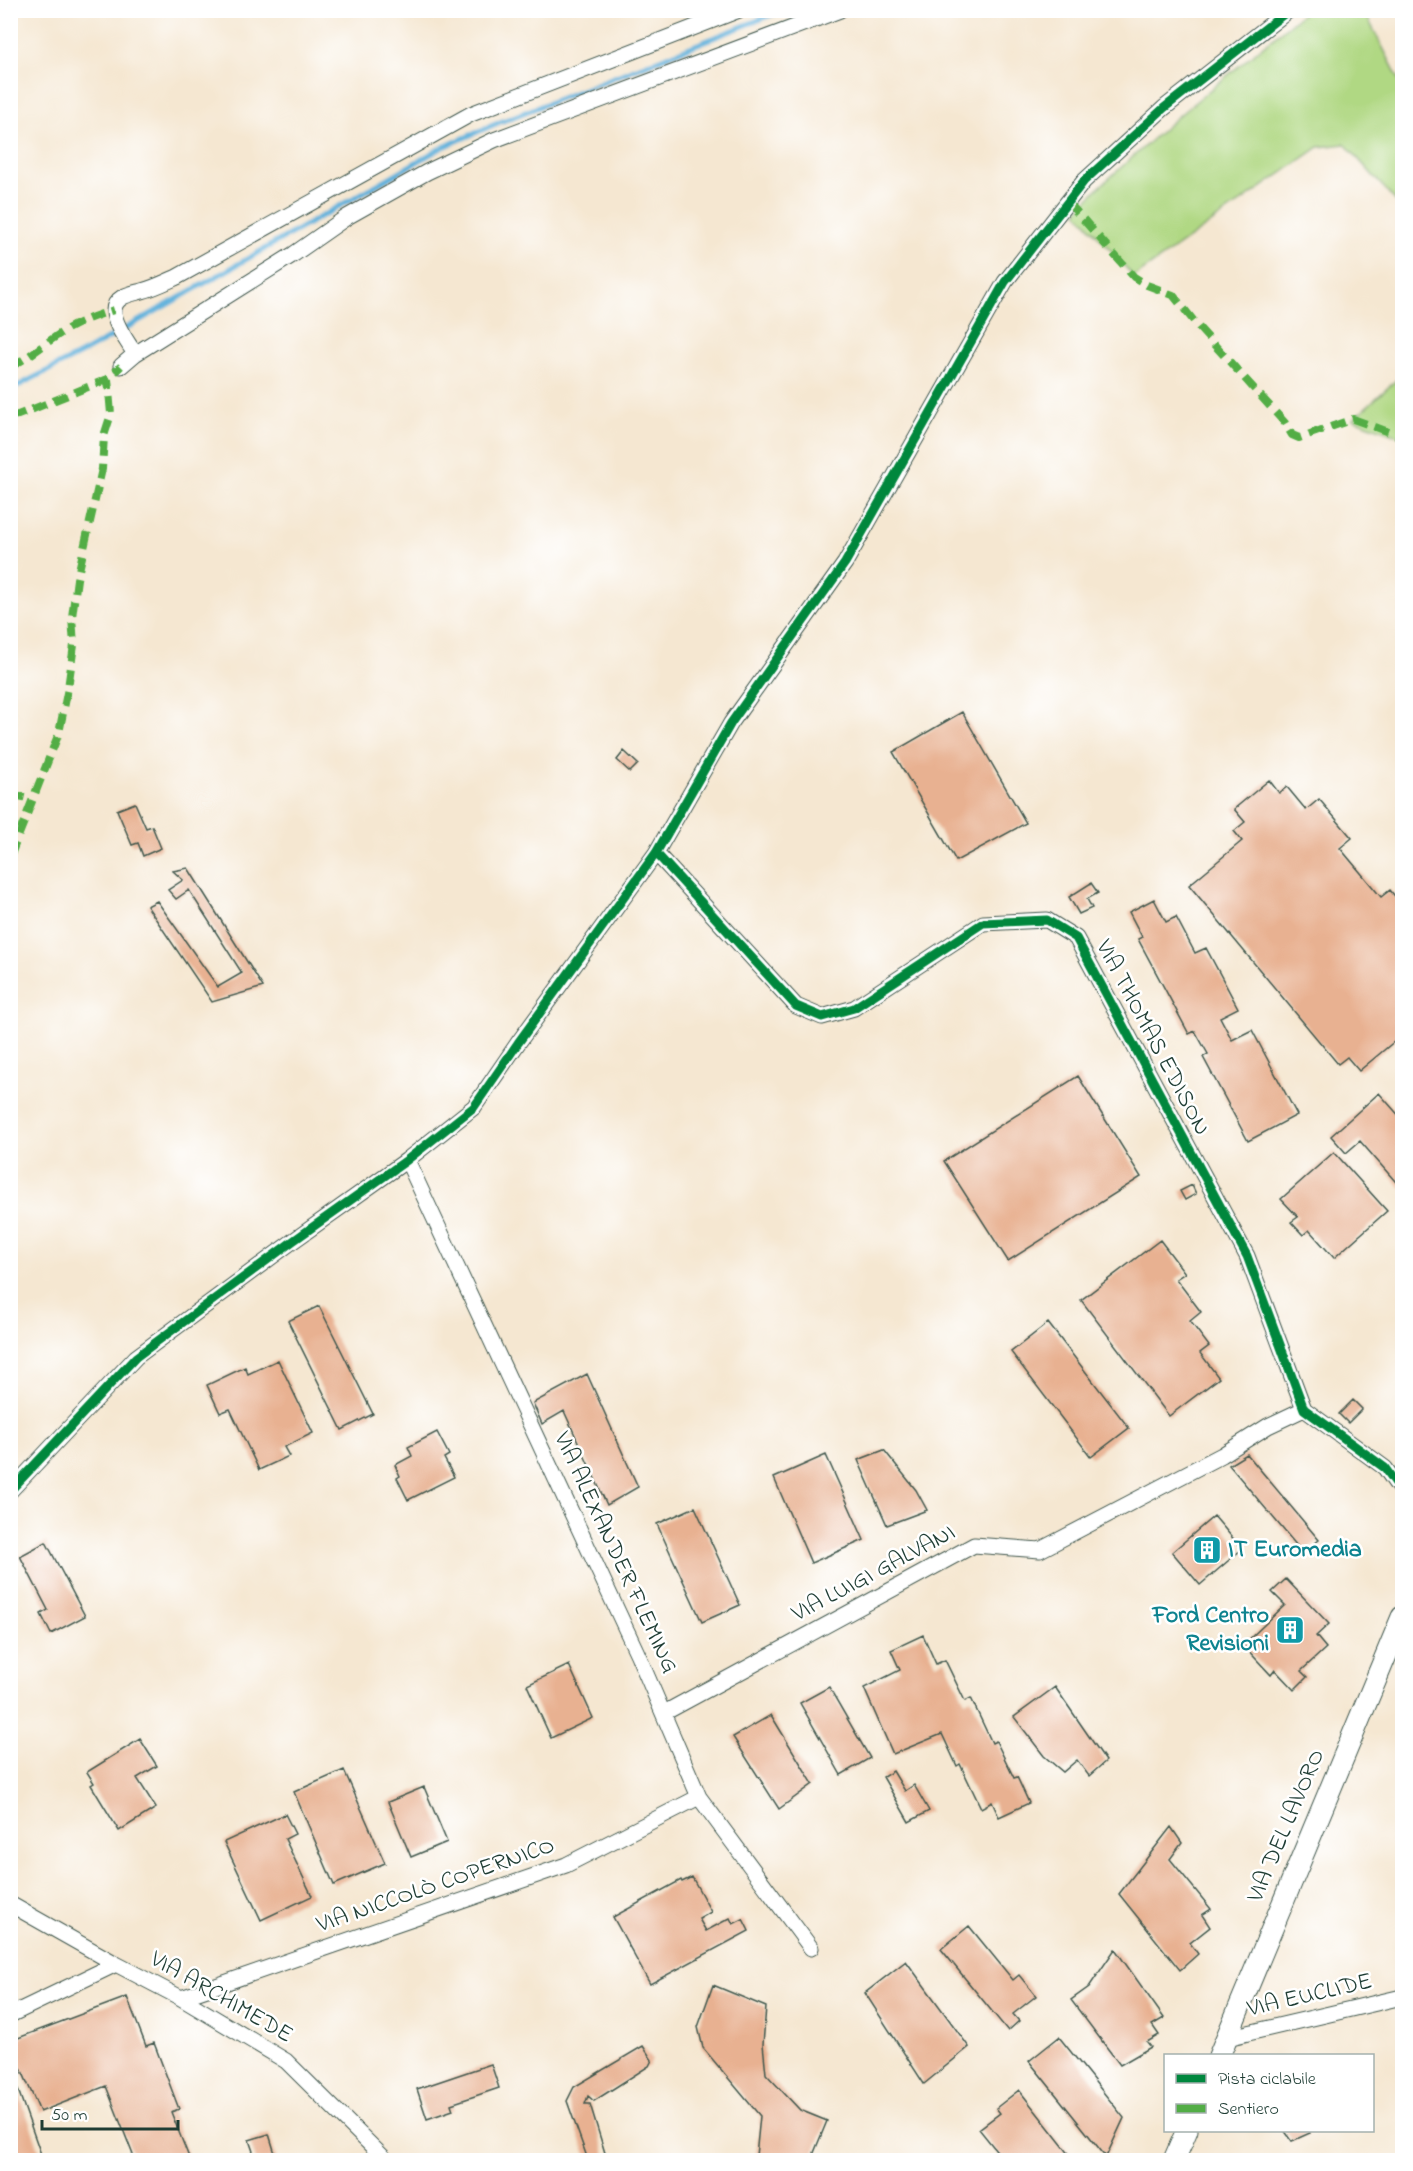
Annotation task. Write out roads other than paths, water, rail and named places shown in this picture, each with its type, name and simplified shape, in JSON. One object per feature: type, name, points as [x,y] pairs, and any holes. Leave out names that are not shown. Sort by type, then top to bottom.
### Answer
[{"type":"main road","name":"VIA DEL LAVORO","points":[[1223,2047],[1402,1617]]},
{"type":"main road","points":[[1174,2160],[1186,2132]]},
{"type":"street","points":[[133,350],[117,321],[114,310],[117,302],[127,294],[142,291],[177,277],[471,114],[739,10]]},
{"type":"street","points":[[121,366],[133,350],[294,254],[347,217],[427,172],[494,140],[840,10]]},
{"type":"street","points":[[10,1491],[136,1357],[407,1160],[474,1107],[656,854],[731,723],[845,563],[1005,282],[1084,182],[1164,108],[1285,14]]},
{"type":"street","name":"VIA THOMAS EDISON","points":[[656,854],[796,1006],[822,1017],[855,1008],[983,923],[1047,920],[1076,938],[1247,1256],[1304,1409]]},
{"type":"street","name":"VIA ALEXANDER FLEMING","points":[[407,1160],[664,1713],[699,1797],[811,1947]]},
{"type":"street","points":[[1304,1409],[1385,1468],[1402,1492]]},
{"type":"street","name":"VIA LUIGI GALVANI","points":[[664,1713],[974,1545],[1040,1550],[1222,1455],[1268,1426],[1304,1409]]},
{"type":"street","points":[[1385,1468],[1402,1472]]},
{"type":"street","name":"VIA NICCOLÒ COPERNICO","points":[[181,1998],[566,1865],[699,1797]]},
{"type":"street","name":"VIA ARCHIMEDE","points":[[10,1904],[181,1998],[286,2061],[386,2160]]},
{"type":"street","points":[[10,2015],[116,1964]]},
{"type":"street","name":"VIA EUCLIDE","points":[[1223,2047],[1402,1997]]},
{"type":"waterway","points":[[10,390],[88,350],[441,148],[500,122],[784,10]]},
{"type":"place","name":"IT Euromedia","points":[[1207,1550]]},
{"type":"place","name":"Ford Centro Revisioni","points":[[1290,1630]]}]
